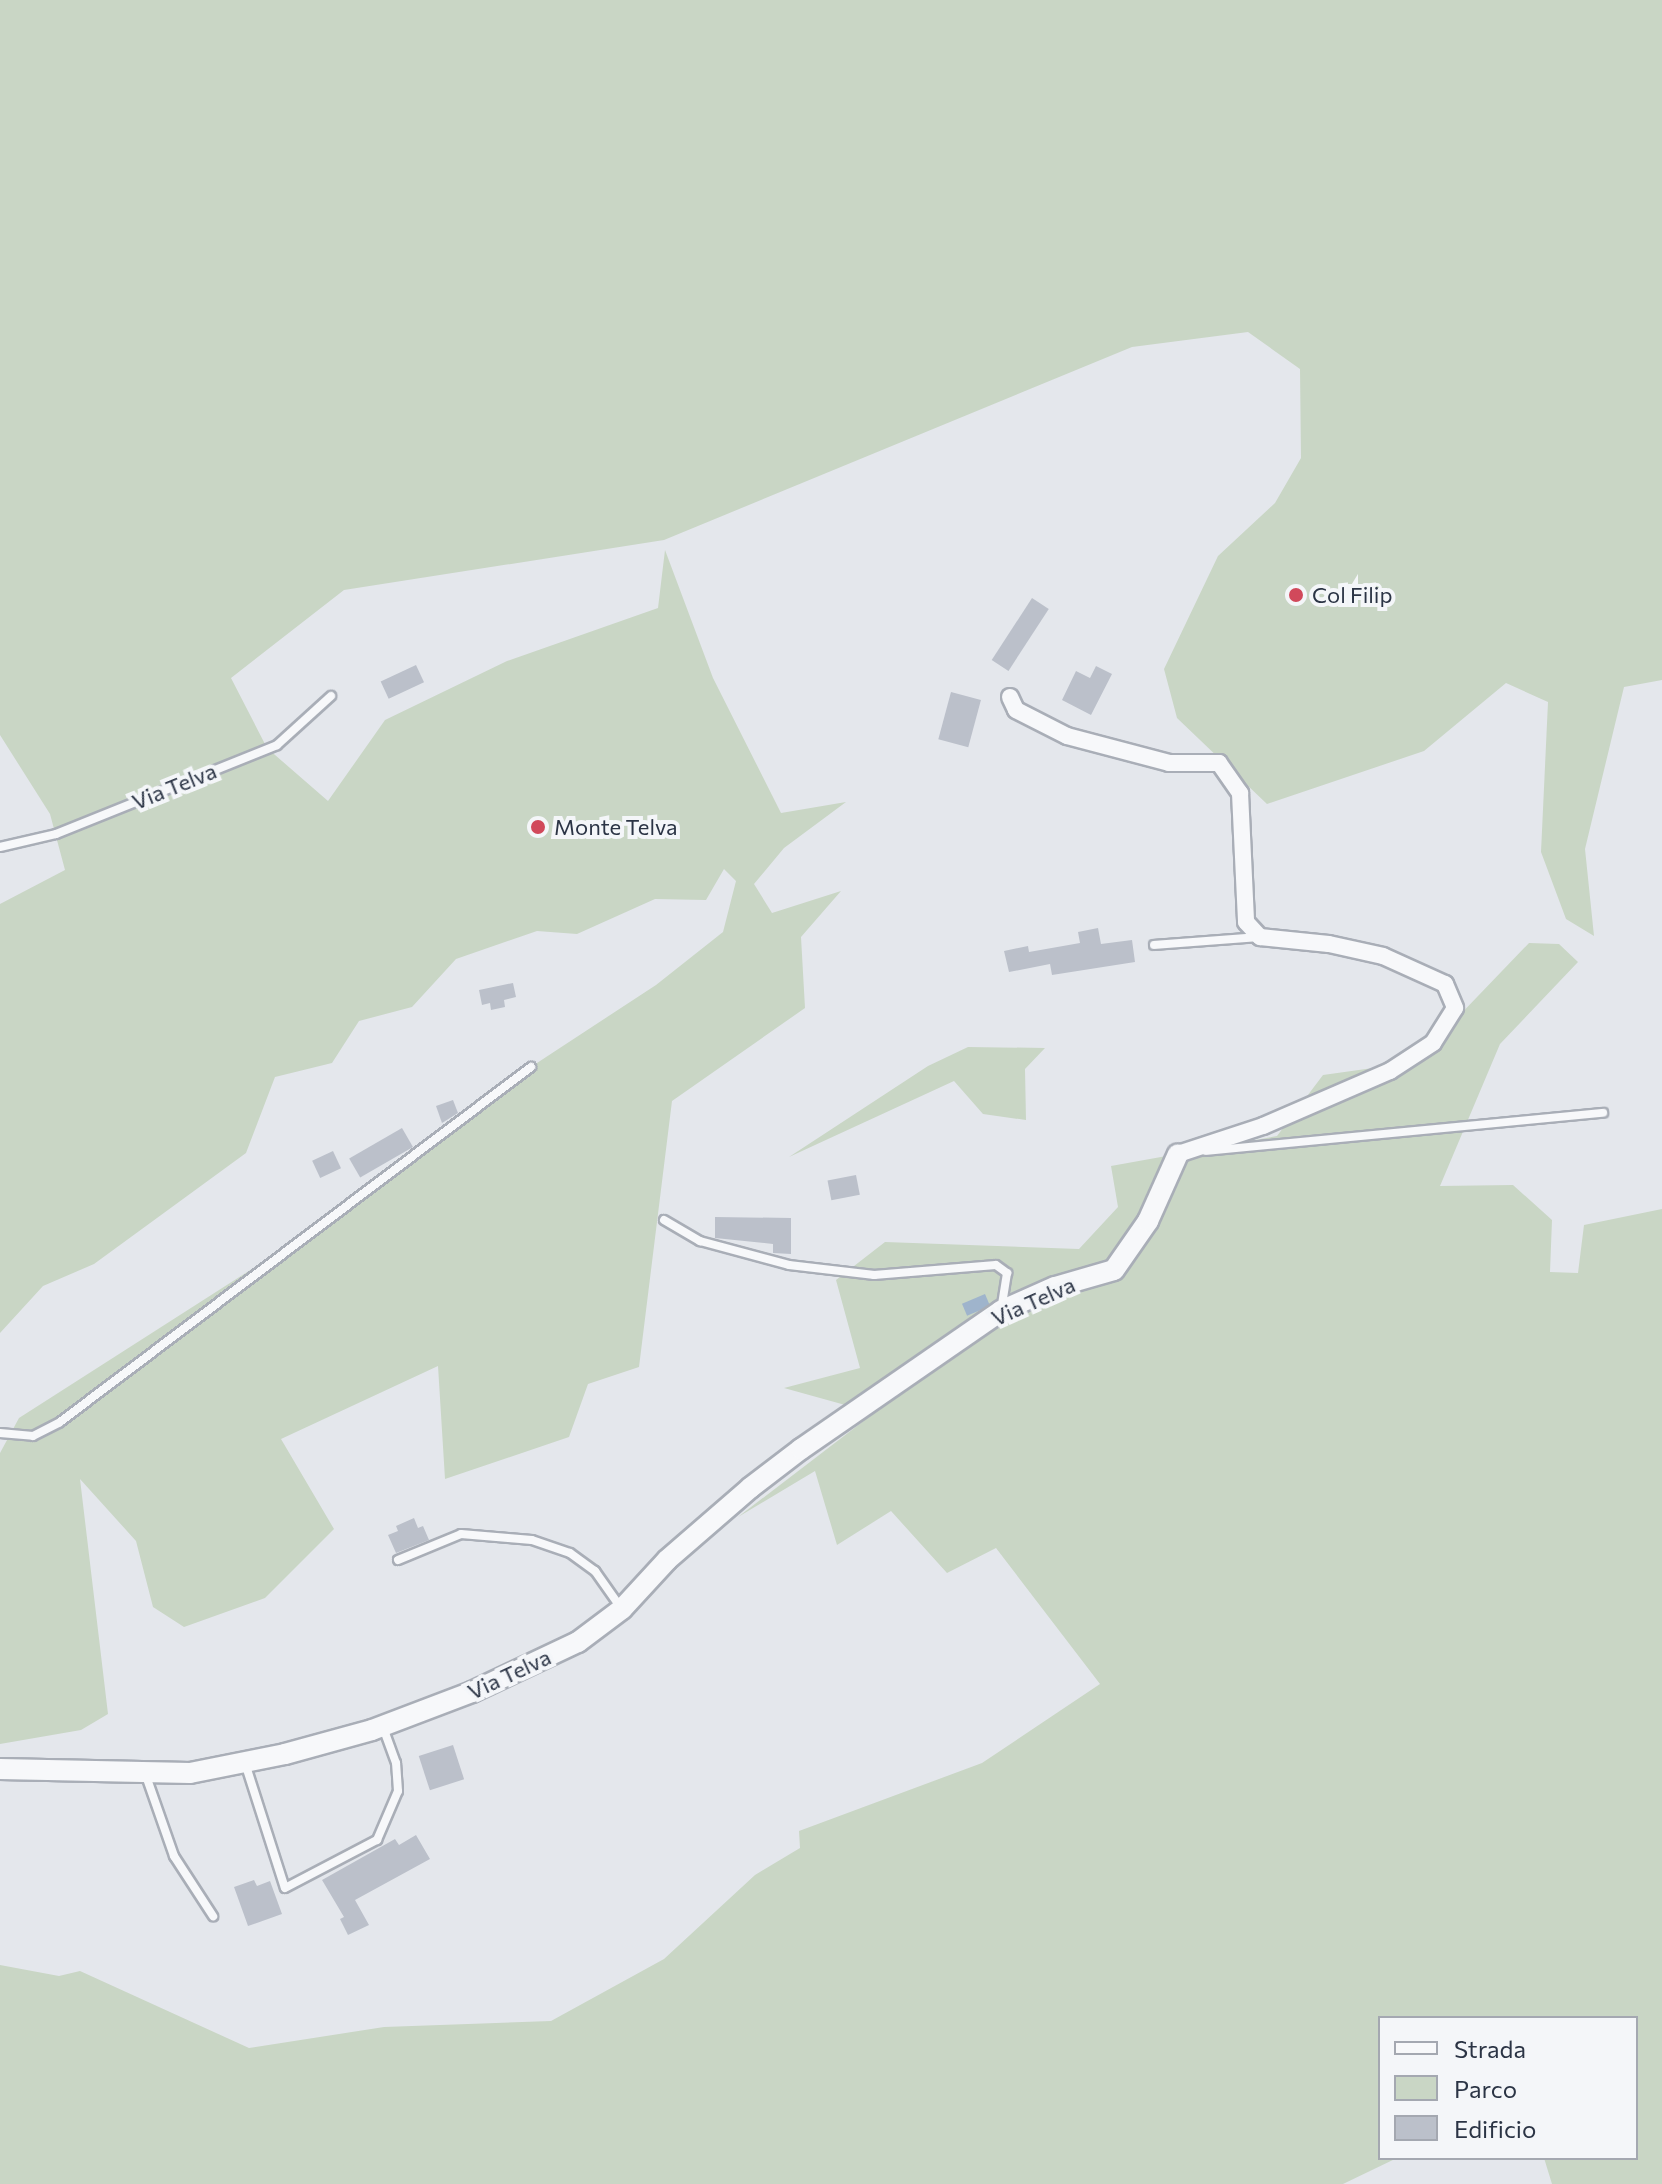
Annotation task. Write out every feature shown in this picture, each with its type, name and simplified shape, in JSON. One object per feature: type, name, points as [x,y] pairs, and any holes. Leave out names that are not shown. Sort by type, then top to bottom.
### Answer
[{"type":"street","points":[[1010,697],[1016,710],[1067,736],[1169,763],[1219,763],[1240,793],[1246,922],[1260,937],[1329,944],[1383,956],[1445,984],[1455,1008],[1433,1043],[1390,1071],[1263,1126],[1178,1154]]},
{"type":"street","name":"Via Telva","points":[[0,1769],[190,1773],[245,1762],[383,1725],[472,1692],[578,1642],[622,1609],[667,1560],[750,1488],[1001,1311],[1055,1287],[1114,1270],[1148,1221],[1178,1154]]},
{"type":"lane","name":"Via Telva","points":[[0,847],[56,834],[277,745],[331,696]]},
{"type":"lane","points":[[1154,945],[1260,937]]},
{"type":"lane","points":[[0,1433],[33,1436],[60,1422],[531,1067]]},
{"type":"lane","points":[[1178,1154],[1603,1113]]},
{"type":"lane","points":[[664,1220],[700,1241],[789,1265],[874,1275],[996,1265],[1007,1273],[1001,1311]]},
{"type":"lane","points":[[398,1560],[461,1534],[532,1540],[570,1553],[595,1571],[622,1609]]},
{"type":"lane","points":[[245,1762],[285,1888],[377,1840],[398,1791],[396,1763],[383,1725]]},
{"type":"lane","points":[[145,1772],[174,1856],[213,1916]]},
{"type":"green space","points":[[0,0],[1662,0],[1662,680],[1624,687],[1585,849],[1594,936],[1566,919],[1541,852],[1548,702],[1506,683],[1424,751],[1267,804],[1177,718],[1164,669],[1218,556],[1275,503],[1301,458],[1300,369],[1248,332],[1132,347],[664,540],[344,590],[231,678],[267,748],[328,801],[385,720],[507,661],[658,608],[665,550],[713,678],[781,813],[846,802],[784,848],[754,884],[772,913],[841,891],[801,937],[805,1008],[672,1101],[639,1367],[588,1384],[569,1437],[445,1479],[438,1366],[281,1439],[334,1529],[265,1598],[184,1627],[153,1607],[136,1541],[80,1479],[108,1714],[81,1730],[0,1744],[0,1453],[19,1418],[330,1219],[488,1095],[656,985],[723,932],[736,881],[724,869],[706,900],[655,899],[577,934],[537,931],[456,959],[412,1007],[359,1021],[332,1063],[275,1077],[246,1153],[94,1264],[43,1286],[0,1333],[0,904],[65,870],[50,814],[0,735]]},
{"type":"green space","points":[[1529,943],[1559,944],[1578,962],[1500,1044],[1440,1186],[1513,1185],[1552,1220],[1550,1272],[1578,1273],[1584,1225],[1662,1209],[1662,2184],[1552,2184],[1545,2160],[1638,2160],[1638,2016],[1378,2016],[1378,2160],[1393,2160],[1343,2184],[0,2184],[0,1965],[59,1976],[80,1971],[249,2048],[384,2027],[551,2021],[664,1959],[755,1875],[800,1848],[799,1831],[982,1763],[1100,1684],[996,1548],[947,1573],[891,1511],[837,1545],[815,1471],[738,1517],[874,1413],[784,1388],[860,1368],[836,1280],[885,1242],[1079,1249],[1118,1207],[1111,1166],[1277,1136],[1323,1075],[1373,1068],[1404,1073]]},
{"type":"green space","points":[[968,1047],[1045,1048],[1025,1069],[1026,1120],[983,1114],[954,1081],[789,1157],[928,1066]]},
{"type":"water","points":[[985,1294],[990,1306],[967,1316],[962,1304]]},
{"type":"building","points":[[1032,598],[1049,609],[1008,671],[992,660]]},
{"type":"building","points":[[416,665],[424,682],[389,699],[381,681]]},
{"type":"building","points":[[1096,666],[1112,674],[1091,715],[1062,700],[1076,671],[1090,678]]},
{"type":"building","points":[[951,692],[981,700],[968,747],[938,739]]},
{"type":"building","points":[[1098,928],[1101,944],[1132,940],[1135,962],[1052,975],[1050,964],[1009,972],[1004,951],[1028,946],[1029,952],[1080,943],[1078,932]]},
{"type":"building","points":[[513,983],[516,997],[504,1000],[505,1007],[491,1010],[490,1003],[482,1005],[479,990]]},
{"type":"building","points":[[453,1100],[458,1113],[442,1123],[436,1106]]},
{"type":"building","points":[[402,1128],[413,1147],[360,1178],[349,1158]]},
{"type":"building","points":[[333,1151],[341,1168],[320,1178],[312,1161]]},
{"type":"building","points":[[856,1175],[860,1195],[831,1200],[828,1181]]},
{"type":"building","points":[[715,1217],[791,1218],[791,1254],[773,1253],[773,1244],[715,1238]]},
{"type":"building","points":[[414,1518],[418,1528],[423,1526],[429,1540],[396,1553],[388,1535],[398,1531],[396,1526]]},
{"type":"building","points":[[453,1745],[464,1779],[430,1790],[419,1756]]},
{"type":"building","points":[[416,1835],[430,1859],[355,1900],[369,1925],[348,1935],[340,1919],[344,1917],[322,1880],[395,1839],[399,1845]]},
{"type":"building","points":[[254,1880],[257,1886],[270,1881],[282,1914],[248,1926],[234,1887]]},
{"type":"place","name":"Col Filip","points":[[1296,595]]},
{"type":"place","name":"Monte Telva","points":[[538,827]]}]
